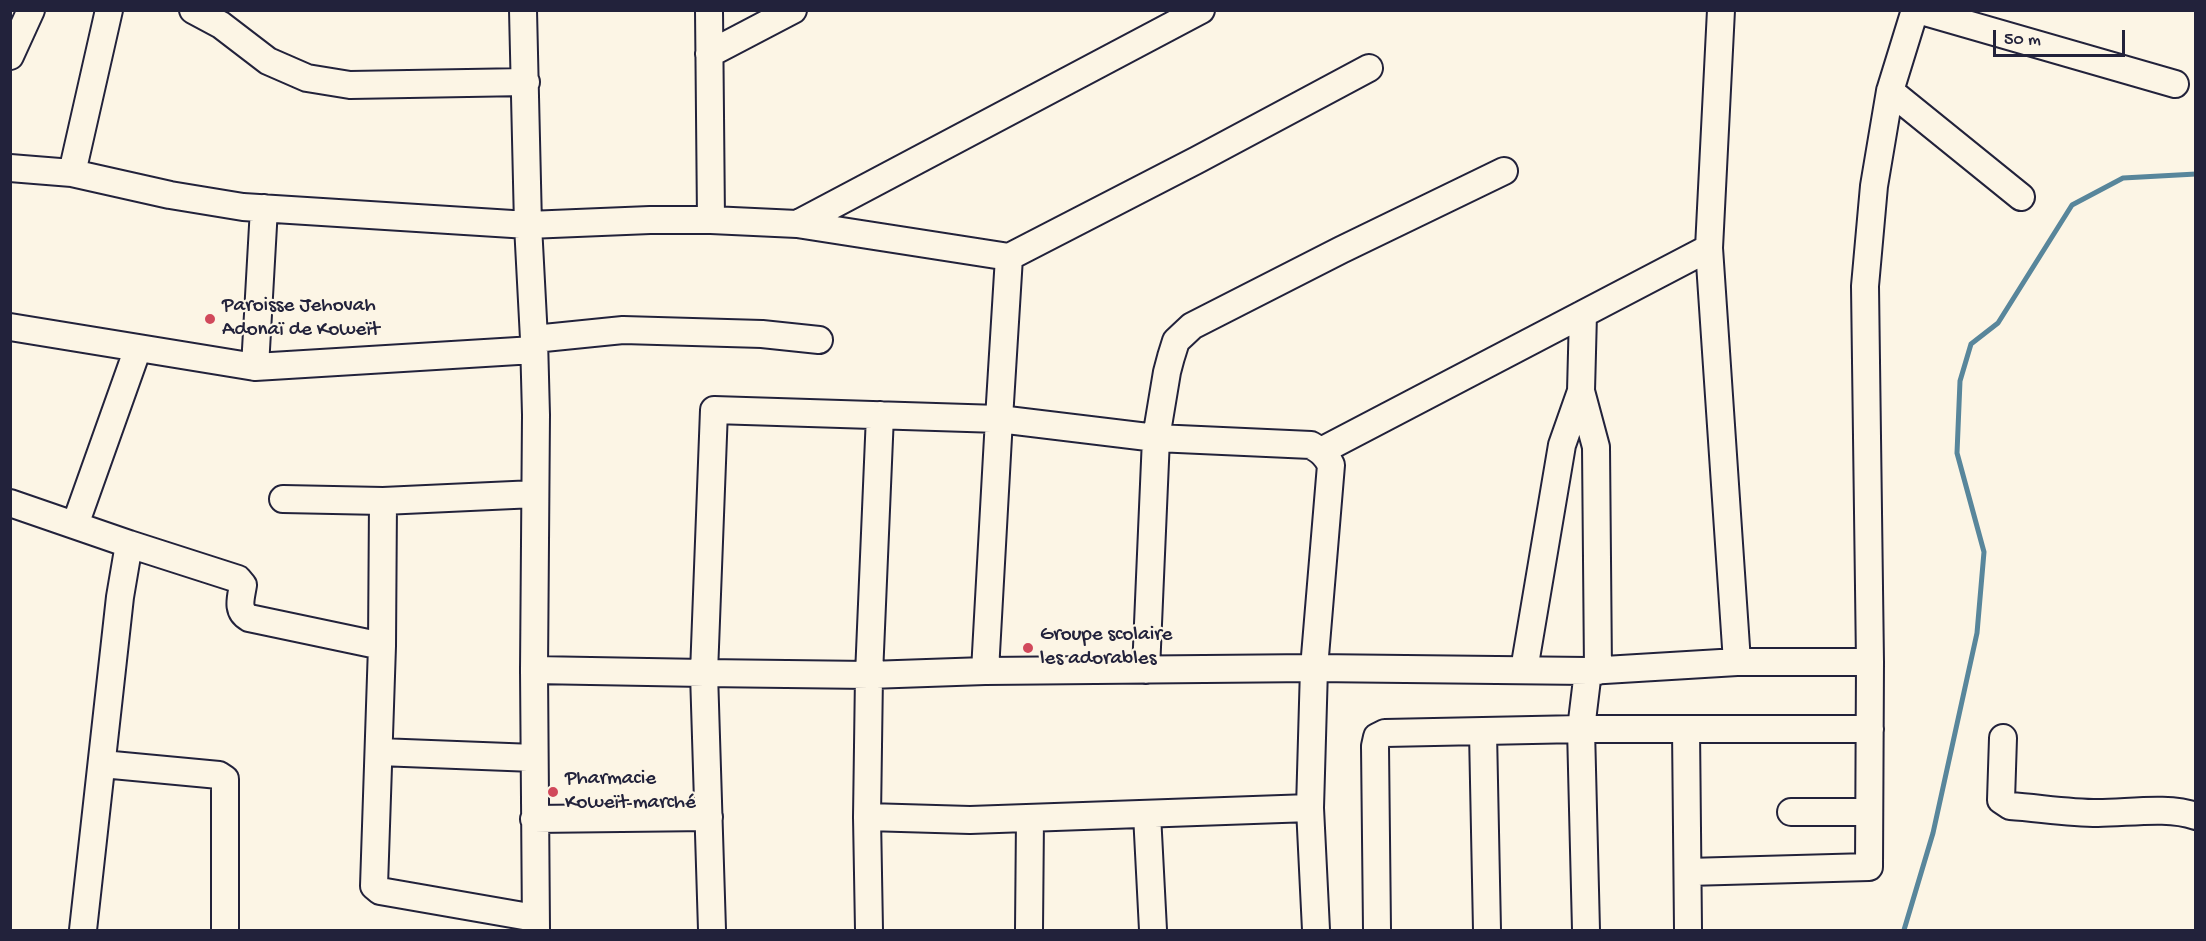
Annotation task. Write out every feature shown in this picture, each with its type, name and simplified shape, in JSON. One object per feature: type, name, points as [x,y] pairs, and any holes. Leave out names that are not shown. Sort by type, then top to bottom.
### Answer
[{"type":"street","points":[[10,56],[31,10]]},
{"type":"street","points":[[72,173],[109,10]]},
{"type":"street","points":[[193,10],[221,25],[268,61],[307,78],[350,86],[526,82]]},
{"type":"street","points":[[383,501],[382,646],[374,886],[380,891],[536,924],[534,344],[528,225],[523,10]]},
{"type":"street","points":[[709,10],[711,220]]},
{"type":"street","points":[[709,54],[794,10]]},
{"type":"street","points":[[797,224],[1200,10]]},
{"type":"street","points":[[1721,10],[1709,248],[1737,662]]},
{"type":"street","points":[[1688,872],[1869,867],[1870,662],[1865,286],[1874,186],[1890,91],[1916,10],[2175,84]]},
{"type":"street","points":[[10,168],[72,173],[210,203],[264,208],[528,225],[650,220],[797,224],[1009,257],[1369,68]]},
{"type":"street","points":[[1890,91],[2021,197]]},
{"type":"street","points":[[1146,670],[1156,438],[1167,372],[1176,341],[1192,326],[1504,171]]},
{"type":"street","points":[[255,367],[264,208]]},
{"type":"street","points":[[1321,452],[1709,248]]},
{"type":"street","points":[[985,671],[1009,257]]},
{"type":"street","points":[[1583,314],[1581,391],[1596,447],[1593,671],[1581,729],[1586,930]]},
{"type":"street","points":[[10,327],[255,367],[534,344],[623,330],[762,334],[819,340]]},
{"type":"street","points":[[75,525],[138,348]]},
{"type":"street","points":[[1524,670],[1562,445],[1581,391]]},
{"type":"street","points":[[712,930],[704,674],[714,411],[999,419],[1156,438],[1311,446],[1327,456],[1331,465],[1314,668],[1310,808],[1316,930]]},
{"type":"street","points":[[869,930],[867,818],[869,675],[880,415]]},
{"type":"street","points":[[283,499],[383,501],[535,494]]},
{"type":"street","points":[[10,503],[238,579],[243,585],[240,609],[242,614],[249,618],[382,646]]},
{"type":"street","points":[[83,930],[120,597],[129,544]]},
{"type":"street","points":[[534,670],[869,675],[985,671],[1314,668],[1593,671],[1737,662],[1870,662]]},
{"type":"street","points":[[1377,930],[1375,746],[1377,737],[1385,733],[1581,729],[1870,729]]},
{"type":"street","points":[[1686,729],[1688,930]]},
{"type":"street","points":[[1483,732],[1487,930]]},
{"type":"street","points":[[2003,738],[2001,800],[2010,806],[2097,813],[2187,813],[2196,816]]},
{"type":"street","points":[[379,752],[534,758]]},
{"type":"street","points":[[102,764],[219,775],[225,779],[225,930]]},
{"type":"street","points":[[867,818],[970,820],[1310,808]]},
{"type":"street","points":[[1791,812],[1869,812]]},
{"type":"street","points":[[1147,814],[1153,930]]},
{"type":"street","points":[[534,819],[709,817]]},
{"type":"street","points":[[1029,930],[1030,818]]},
{"type":"waterway","points":[[1904,930],[1933,833],[1977,633],[1984,552],[1957,453],[1960,381],[1971,344],[1998,323],[2072,205],[2123,178],[2196,174]]},
{"type":"place","name":"Paroisse Jehovah Adonaï de Koweït","points":[[210,319]]},
{"type":"place","name":"Groupe scolaire les adorables","points":[[1028,648]]},
{"type":"place","name":"Pharmacie Koweït marché","points":[[553,792]]}]
